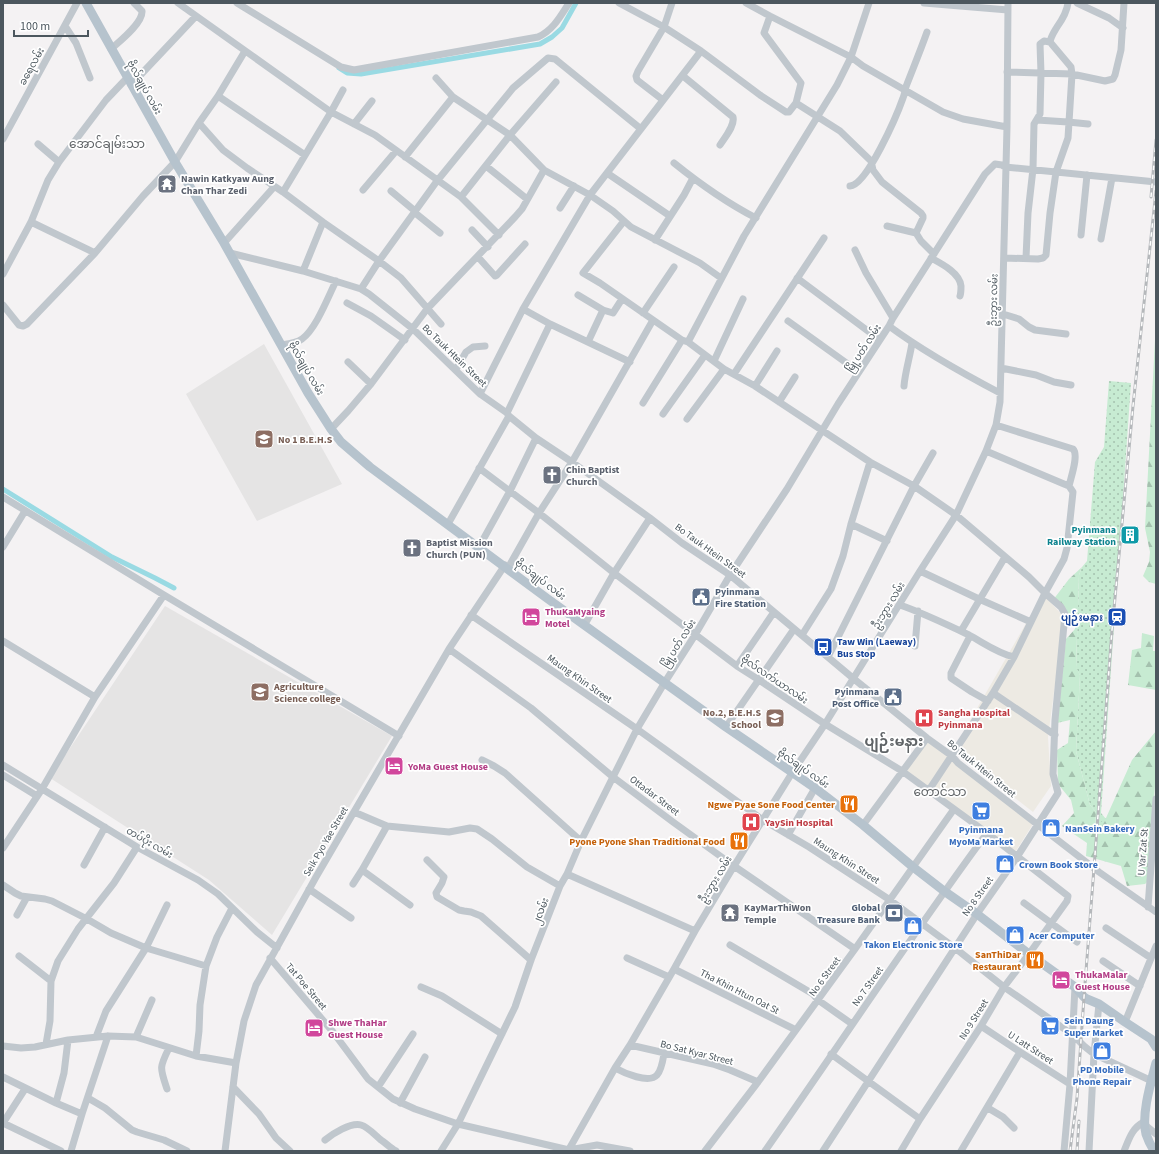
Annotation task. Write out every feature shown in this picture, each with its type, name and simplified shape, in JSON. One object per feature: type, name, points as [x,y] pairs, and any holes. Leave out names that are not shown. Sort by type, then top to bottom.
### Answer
[{"type":"main road","name":"ဗိုလ်ချုပ် လမ်း","points":[[86,3],[129,82],[175,162],[224,242],[308,393],[341,442],[370,467],[548,599],[585,624],[726,727],[815,788],[944,891],[1075,987],[1087,999],[1099,1004],[1151,1039],[1156,1047]]},
{"type":"main road","points":[[1151,1150],[1144,1124],[1154,1081],[1156,1063]]},
{"type":"street","name":"ခရေလမ်း","points":[[3,139],[77,3]]},
{"type":"street","points":[[112,49],[135,26],[142,15],[142,11],[134,3]]},
{"type":"street","points":[[178,3],[331,112],[375,135],[460,198],[499,235]]},
{"type":"street","points":[[237,3],[341,67],[354,70],[538,37],[546,34],[552,28],[569,3]]},
{"type":"street","points":[[620,3],[664,27],[701,51],[760,95],[786,112],[789,112],[796,103],[801,83],[764,33],[770,16]]},
{"type":"street","points":[[663,100],[637,80],[636,76],[664,27],[672,3]]},
{"type":"street","points":[[746,3],[851,57],[863,66],[943,112],[963,119],[1007,127]]},
{"type":"street","points":[[643,403],[685,341],[744,236],[837,85],[851,57],[869,3]]},
{"type":"street","points":[[924,3],[1008,7]]},
{"type":"street","points":[[1050,42],[1051,36],[1058,27],[1067,9],[1068,3]]},
{"type":"street","points":[[1077,3],[1109,18],[1123,28]]},
{"type":"street","points":[[1008,72],[1072,74],[1105,81],[1113,79],[1115,76],[1120,50],[1124,3]]},
{"type":"street","name":"ဦးဘွား လမ်း","points":[[569,1150],[615,1068],[630,1045],[734,866],[792,773],[854,679],[956,515],[986,451],[996,425],[1000,393],[1003,314],[1008,7]]},
{"type":"street","points":[[3,274],[31,222],[48,180],[59,162],[106,100],[129,82],[196,16]]},
{"type":"street","points":[[65,26],[76,43],[90,78]]},
{"type":"street","points":[[850,186],[856,184],[872,165],[904,97],[928,32]]},
{"type":"street","points":[[1004,258],[1038,259],[1043,258],[1046,255],[1056,172],[1066,144],[1072,74],[1071,67],[1050,42],[1044,41],[1040,44],[1040,114],[1034,124],[1033,169],[1028,213],[1026,258]]},
{"type":"street","points":[[3,306],[19,325],[21,326],[27,324],[95,253],[143,196],[175,162],[245,51]]},
{"type":"street","points":[[480,394],[523,309],[590,195],[701,51]]},
{"type":"street","points":[[361,289],[379,261],[437,181],[513,88],[544,60],[551,57],[555,59],[641,129]]},
{"type":"street","points":[[683,76],[734,120],[720,145]]},
{"type":"street","points":[[436,78],[453,97],[510,135],[544,170],[590,195],[613,210],[631,227],[700,263],[721,278]]},
{"type":"street","points":[[460,198],[510,135],[556,82]]},
{"type":"street","points":[[283,192],[343,90]]},
{"type":"street","points":[[218,96],[305,155]]},
{"type":"street","points":[[405,157],[453,97]]},
{"type":"street","points":[[354,124],[372,101]]},
{"type":"street","points":[[796,103],[840,131],[871,161],[872,170],[882,182],[912,205],[923,216],[916,233]]},
{"type":"street","points":[[1036,120],[1088,124]]},
{"type":"street","points":[[199,123],[223,150],[401,278],[441,324]]},
{"type":"street","points":[[38,144],[59,162]]},
{"type":"street","points":[[363,190],[396,151]]},
{"type":"street","points":[[674,163],[734,206],[756,218]]},
{"type":"street","name":"မြို့ပတ် လမ်း","points":[[665,682],[695,635],[730,575],[787,489],[822,430],[985,174],[995,164],[1006,167],[1156,182]]},
{"type":"street","points":[[486,166],[527,199]]},
{"type":"street","points":[[331,428],[371,384],[427,309],[488,247],[522,209],[544,170]]},
{"type":"street","points":[[608,173],[670,216]]},
{"type":"street","points":[[1081,235],[1087,176]]},
{"type":"street","points":[[655,240],[693,178]]},
{"type":"street","points":[[1101,239],[1112,178]]},
{"type":"street","points":[[560,208],[574,186]]},
{"type":"street","points":[[224,242],[274,187]]},
{"type":"street","points":[[391,191],[440,233]]},
{"type":"street","name":"No 8 Street","points":[[624,221],[583,273],[724,369],[755,386],[870,462],[914,486],[956,515],[1029,577],[1064,611],[1065,620],[1053,774],[1058,793],[1017,857],[977,914],[823,1151]]},
{"type":"street","points":[[31,222],[95,253]]},
{"type":"street","points":[[302,271],[323,222]]},
{"type":"street","points":[[887,226],[916,233],[933,256],[955,275],[961,284],[960,296]]},
{"type":"street","points":[[472,230],[475,239],[488,247]]},
{"type":"street","points":[[734,374],[824,238]]},
{"type":"street","points":[[478,257],[495,276],[525,244]]},
{"type":"street","points":[[855,250],[866,273],[893,318]]},
{"type":"street","name":"Bo Tauk Htein Street","points":[[230,253],[302,271],[361,289],[369,294],[413,329],[456,369],[480,394],[508,414],[536,438],[650,518],[682,543],[730,575],[854,679],[927,738],[952,756],[958,763],[1099,872],[1156,912]]},
{"type":"street","points":[[643,313],[674,267]]},
{"type":"street","points":[[797,278],[880,340]]},
{"type":"street","points":[[281,345],[298,341],[308,334],[336,282]]},
{"type":"street","points":[[578,295],[603,310],[613,313],[622,299]]},
{"type":"street","points":[[714,361],[743,299]]},
{"type":"street","points":[[347,303],[371,316],[405,340]]},
{"type":"street","points":[[523,309],[550,324],[630,362]]},
{"type":"street","points":[[588,342],[603,310]]},
{"type":"street","points":[[1003,314],[1019,318],[1035,330],[1066,334]]},
{"type":"street","name":"Seik Pyo Yae Street","points":[[225,1151],[236,1063],[244,1021],[256,985],[309,889],[449,649],[471,615],[506,567],[572,462],[653,320]]},
{"type":"street","points":[[788,321],[859,372]]},
{"type":"street","points":[[448,524],[508,414],[550,324]]},
{"type":"street","points":[[889,326],[912,343],[1000,393]]},
{"type":"street","points":[[904,386],[912,343]]},
{"type":"street","points":[[456,369],[466,352],[473,347],[485,346]]},
{"type":"street","points":[[755,386],[777,351]]},
{"type":"street","points":[[663,414],[705,355]]},
{"type":"street","points":[[348,362],[371,384]]},
{"type":"street","points":[[1001,368],[1036,376],[1060,384],[1071,385]]},
{"type":"street","points":[[687,420],[724,369]]},
{"type":"street","points":[[779,402],[795,377]]},
{"type":"street","points":[[929,790],[993,693],[1014,657],[1066,556],[1072,492],[1069,486],[1076,453],[1073,449],[996,425]]},
{"type":"street","points":[[479,547],[510,491],[536,438]]},
{"type":"street","points":[[986,451],[1069,486]]},
{"type":"street","points":[[828,657],[914,486],[933,453]]},
{"type":"street","points":[[802,636],[831,589],[843,556],[870,462]]},
{"type":"street","name":"ဗိုလ်လက်ယာလမ်း","points":[[479,468],[737,666],[825,724],[902,771],[987,833],[1068,898]]},
{"type":"street","points":[[3,497],[399,736]]},
{"type":"street","points":[[3,547],[25,511]]},
{"type":"street","points":[[585,624],[614,573],[650,518]]},
{"type":"street","points":[[851,524],[887,541]]},
{"type":"street","points":[[961,632],[1005,557]]},
{"type":"street","points":[[920,571],[979,600],[1031,622]]},
{"type":"street","points":[[3,848],[42,789],[95,697],[164,595]]},
{"type":"street","points":[[900,605],[918,611],[970,636],[1003,655],[1014,657]]},
{"type":"street","points":[[915,646],[918,611]]},
{"type":"street","points":[[737,666],[774,612]]},
{"type":"street","name":"Maung Khin Street","points":[[471,615],[637,729],[763,820],[890,900],[923,923],[1004,987],[1073,1035],[1094,1054],[1154,1081]]},
{"type":"street","points":[[726,727],[794,629]]},
{"type":"street","points":[[970,636],[950,676],[972,692],[988,701]]},
{"type":"street","points":[[3,641],[95,697]]},
{"type":"street","name":"Ottadar Street","points":[[449,649],[531,708],[613,777],[734,866],[855,949]]},
{"type":"street","name":"၂လမ်း","points":[[441,1151],[458,1124],[515,1007],[531,960],[560,886],[567,874],[581,841],[637,729],[665,682]]},
{"type":"street","points":[[993,693],[1055,735]]},
{"type":"street","points":[[863,825],[927,738]]},
{"type":"street","points":[[482,760],[505,774],[581,841]]},
{"type":"street","name":"တပ်ပိုး လမ်း","points":[[3,765],[137,847],[198,880],[218,894],[257,932],[277,948]]},
{"type":"street","points":[[3,775],[37,796]]},
{"type":"street","points":[[788,835],[815,788]]},
{"type":"street","name":"U Yar Zat St","points":[[1148,907],[1156,804]]},
{"type":"street","name":"No 6 Street","points":[[706,1151],[855,949],[954,809]]},
{"type":"street","points":[[354,812],[387,826],[449,832],[470,828],[477,829],[527,867],[560,886]]},
{"type":"street","points":[[354,884],[387,826]]},
{"type":"street","points":[[84,865],[105,827]]},
{"type":"street","name":"No 7 Street","points":[[765,1151],[944,891],[987,833]]},
{"type":"street","points":[[46,1044],[50,1021],[51,982],[58,961],[78,929],[114,883],[137,847]]},
{"type":"street","points":[[427,860],[444,877],[436,893],[437,897],[459,910],[471,912],[481,916],[531,960]]},
{"type":"street","points":[[362,870],[410,905]]},
{"type":"street","points":[[567,874],[695,931]]},
{"type":"street","points":[[3,885],[15,893],[27,898],[38,898],[52,901],[111,933],[146,948],[206,966]]},
{"type":"street","points":[[309,889],[351,918]]},
{"type":"street","points":[[17,915],[27,898]]},
{"type":"street","name":"No 9 Street","points":[[901,1151],[920,1119],[981,1026],[1004,987],[1068,898]]},
{"type":"street","points":[[1024,903],[1077,942]]},
{"type":"street","points":[[96,1037],[106,1011],[146,948],[168,905]]},
{"type":"street","points":[[196,1056],[200,1005],[206,966],[217,937],[232,908]]},
{"type":"street","points":[[1106,928],[1151,958]]},
{"type":"street","points":[[730,945],[813,994],[818,1000],[852,1024]]},
{"type":"street","points":[[1126,1022],[1156,946]]},
{"type":"street","points":[[19,956],[51,982]]},
{"type":"street","name":"Tat Poe Street","points":[[270,958],[333,1032],[368,1079],[393,1099],[415,1109],[458,1124],[569,1150]]},
{"type":"street","points":[[626,958],[669,977]]},
{"type":"street","points":[[1103,961],[1140,986]]},
{"type":"street","name":"Tha Khin Htun Oat St","points":[[674,969],[796,1030]]},
{"type":"street","points":[[421,987],[449,1000],[502,1034]]},
{"type":"street","points":[[1057,1151],[1064,1148],[1070,1084],[1075,987]]},
{"type":"street","points":[[136,1037],[152,1000]]},
{"type":"street","points":[[1089,1151],[1094,1054],[1099,1004]]},
{"type":"street","name":"U Latt Street","points":[[981,1026],[1070,1084]]},
{"type":"street","points":[[378,1088],[413,1034]]},
{"type":"street","points":[[71,1151],[108,1036]]},
{"type":"street","points":[[3,1046],[35,1048],[46,1044],[68,1040],[108,1036],[136,1037],[196,1056],[236,1063]]},
{"type":"street","points":[[56,1103],[64,1073],[68,1040]]},
{"type":"street","name":"Bo Sat Kyar Street","points":[[630,1045],[713,1064],[758,1082]]},
{"type":"street","points":[[167,1089],[161,1072],[161,1066],[169,1048]]},
{"type":"street","points":[[961,1151],[1020,1052]]},
{"type":"street","points":[[615,1068],[636,1077],[654,1077],[658,1074],[664,1054]]},
{"type":"street","points":[[832,1054],[920,1119]]},
{"type":"street","points":[[400,1103],[425,1057]]},
{"type":"street","points":[[3,1077],[25,1089],[82,1114]]},
{"type":"street","points":[[233,1087],[258,1114],[276,1138],[290,1151]]},
{"type":"street","points":[[25,1089],[3,1123],[61,1151]]},
{"type":"street","points":[[88,1098],[105,1108],[132,1130],[164,1140],[186,1151]]},
{"type":"street","points":[[988,1108],[1003,1117],[1014,1128]]},
{"type":"street","points":[[325,1140],[332,1134],[352,1125],[359,1124],[396,1151]]},
{"type":"street","points":[[1124,1151],[1131,1134],[1135,1129],[1144,1124],[1156,1134]]},
{"type":"street","points":[[569,1150],[597,1145],[630,1151]]},
{"type":"shaded area","name":"No 1 B.E.H.S","points":[[264,344],[342,484],[257,521],[186,394]]},
{"type":"shaded area","points":[[1043,594],[1064,617],[1048,737],[1051,786],[1033,812],[953,750]]},
{"type":"shaded area","name":"Agriculture Science college","points":[[165,606],[392,736],[272,935],[209,880],[50,778]]},
{"type":"shaded area","points":[[927,738],[1033,824],[1014,854],[902,771]]},
{"type":"green space","points":[[1156,321],[1156,584],[1149,582],[1143,576],[1149,562],[1150,552],[1145,528]]},
{"type":"green space","points":[[1109,381],[1131,383],[1101,813],[1106,819],[1095,828],[1096,812],[1090,805],[1076,751],[1080,675],[1076,668],[1079,575],[1082,567],[1087,561],[1095,462],[1104,447]]},
{"type":"green space","points":[[1082,567],[1079,575],[1076,667],[1080,675],[1076,751],[1090,805],[1096,812],[1095,827],[1106,818],[1132,760],[1156,731],[1156,783],[1148,881],[1145,884],[1127,886],[1121,866],[1086,856],[1087,843],[1062,826],[1074,813],[1071,800],[1058,784],[1057,750],[1068,743],[1070,720],[1057,723],[1066,639],[1075,629],[1075,622],[1064,617],[1053,600],[1069,579]]},
{"type":"green space","points":[[1142,633],[1154,636],[1153,651],[1156,651],[1156,690],[1128,685],[1132,650],[1141,648]]},
{"type":"waterway","points":[[339,68],[347,73],[361,74],[540,44],[552,37],[562,28],[576,3]]},
{"type":"waterway","points":[[3,489],[112,557],[174,588]]},
{"type":"railway","points":[[1151,197],[1156,140]]},
{"type":"railway","points":[[1070,1151],[1077,1098],[1112,630],[1133,406],[1156,191]]},
{"type":"railway","points":[[1077,1151],[1079,1121]]},
{"type":"place","name":"Nawin Katkyaw Aung Chan Thar Zedi","points":[[167,184]]},
{"type":"place","name":"No 1 B.E.H.S","points":[[264,439]]},
{"type":"place","name":"Chin Baptist Church","points":[[552,475]]},
{"type":"place","name":"Pyinmana Railway Station","points":[[1130,535]]},
{"type":"place","name":"Baptist Mission Church (PUN)","points":[[412,548]]},
{"type":"place","name":"Pyinmana Fire Station","points":[[701,597]]},
{"type":"place","name":"ThuKaMyaing Motel","points":[[531,617]]},
{"type":"place","name":"ပျဉ်းမနား","points":[[1117,617]]},
{"type":"place","name":"Taw Win (Laeway) Bus Stop","points":[[823,647]]},
{"type":"place","name":"Agriculture Science college","points":[[260,692]]},
{"type":"place","name":"Pyinmana Post Office","points":[[893,697]]},
{"type":"place","name":"No.2, B.E.H.S School","points":[[775,718]]},
{"type":"place","name":"Sangha Hospital Pyinmana","points":[[924,718]]},
{"type":"place","name":"YoMa Guest House","points":[[394,766]]},
{"type":"place","name":"Ngwe Pyae Sone Food Center","points":[[849,804]]},
{"type":"place","name":"Pyinmana MyoMa Market","points":[[981,811]]},
{"type":"place","name":"YaySin Hospital","points":[[751,822]]},
{"type":"place","name":"NanSein Bakery","points":[[1051,828]]},
{"type":"place","name":"Pyone Pyone Shan Traditional Food","points":[[739,841]]},
{"type":"place","name":"Crown Book Store","points":[[1005,864]]},
{"type":"place","name":"KayMarThiWon Temple","points":[[730,913]]},
{"type":"place","name":"Global Treasure Bank","points":[[894,913]]},
{"type":"place","name":"Takon Electronic Store","points":[[913,926]]},
{"type":"place","name":"Acer Computer","points":[[1015,935]]},
{"type":"place","name":"SanThiDar Restaurant","points":[[1035,960]]},
{"type":"place","name":"ThukaMalar Guest House","points":[[1061,980]]},
{"type":"place","name":"Sein Daung Super Market","points":[[1050,1026]]},
{"type":"place","name":"Shwe ThaHar Guest House","points":[[314,1028]]},
{"type":"place","name":"PD Mobile Phone Repair","points":[[1102,1051]]},
{"type":"district","name":"အောင်ချမ်းသာ","points":[[107,144]]},
{"type":"district","name":"ပျဉ်းမနား","points":[[894,741]]},
{"type":"district","name":"တောင်သာ","points":[[940,792]]}]
